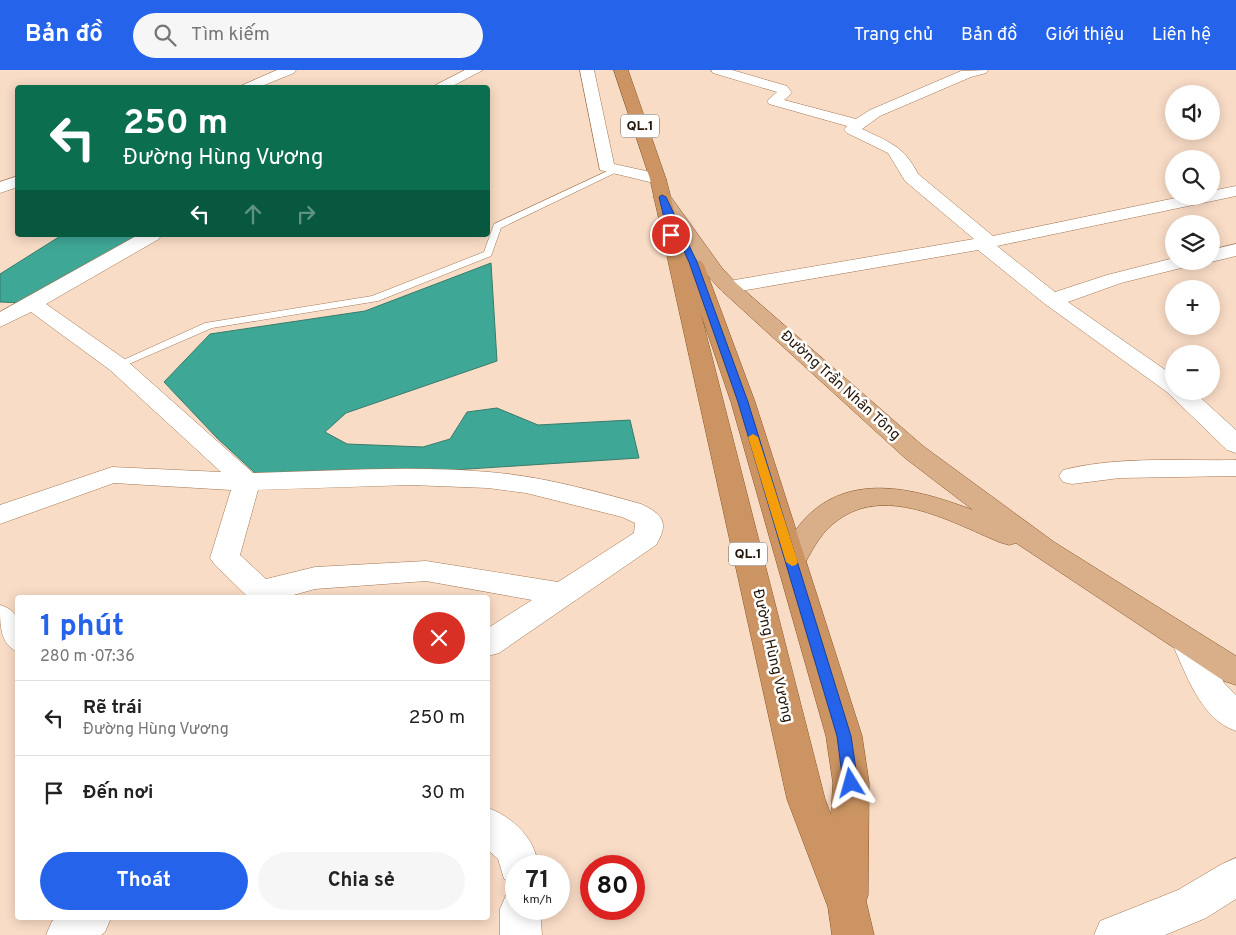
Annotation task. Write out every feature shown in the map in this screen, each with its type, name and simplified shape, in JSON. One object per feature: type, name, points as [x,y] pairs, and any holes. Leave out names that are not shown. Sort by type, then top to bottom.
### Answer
[{"type":"highway","name":"Đường Hùng Vương","points":[[621,70],[660,188],[806,799],[850,921]]},
{"type":"highway","name":"Đường Hùng Vương","points":[[660,188],[693,262],[720,336],[792,561],[844,736],[851,783],[850,921]]},
{"type":"main road","name":"Đường Trần Nhân Tông","points":[[660,188],[715,272],[729,287],[914,452],[1044,549],[1236,672]]},
{"type":"main road","name":"Đường Trần Nhân Tông","points":[[792,561],[823,518],[847,502],[874,496],[909,500],[947,510],[1044,549]]},
{"type":"street","points":[[252,85],[289,70]]},
{"type":"street","points":[[444,85],[476,70]]},
{"type":"street","points":[[587,70],[606,167],[660,188]]},
{"type":"street","points":[[718,70],[782,89],[785,93],[784,96],[774,101],[778,103],[836,120],[859,124]]},
{"type":"street","points":[[966,71],[874,113],[854,127],[853,132],[894,150],[904,162],[911,177],[985,243],[1052,300],[1165,381]]},
{"type":"street","points":[[0,188],[15,181]]},
{"type":"street","points":[[729,287],[985,243],[1236,191]]},
{"type":"street","points":[[0,321],[148,237]]},
{"type":"street","points":[[1220,254],[1236,250]]},
{"type":"street","points":[[1052,300],[1114,279],[1165,266]]},
{"type":"street","points":[[31,303],[118,365],[247,482]]},
{"type":"street","points":[[1188,400],[1236,445]]},
{"type":"street","points":[[1072,476],[1120,470],[1236,468]]},
{"type":"street","points":[[0,515],[112,475],[247,482],[410,477],[488,480],[526,485],[631,510],[647,518],[650,527],[646,538],[490,643]]},
{"type":"street","points":[[247,482],[225,558],[264,594],[315,578],[426,571],[563,594]]},
{"type":"street","points":[[0,616],[15,636]]},
{"type":"street","points":[[1187,641],[1212,692],[1236,717]]},
{"type":"street","points":[[490,827],[517,852],[517,855]]},
{"type":"street","points":[[1115,935],[1192,904],[1236,877]]},
{"type":"street","points":[[520,920],[521,935]]},
{"type":"lane","points":[[118,365],[209,325],[374,299],[488,254],[497,226],[617,170]]},
{"type":"water","points":[[59,237],[144,237],[24,303],[0,302],[0,274]]},
{"type":"water","points":[[491,263],[497,361],[346,413],[325,432],[347,444],[423,447],[450,439],[467,412],[497,408],[538,425],[630,420],[639,458],[359,476],[255,473],[217,438],[164,382],[210,334],[365,311]]},
{"type":"slow traffic","points":[[753,437],[792,562]]},
{"type":"route","points":[[671,235],[662,197],[693,262],[743,402],[844,736],[851,783]]}]
